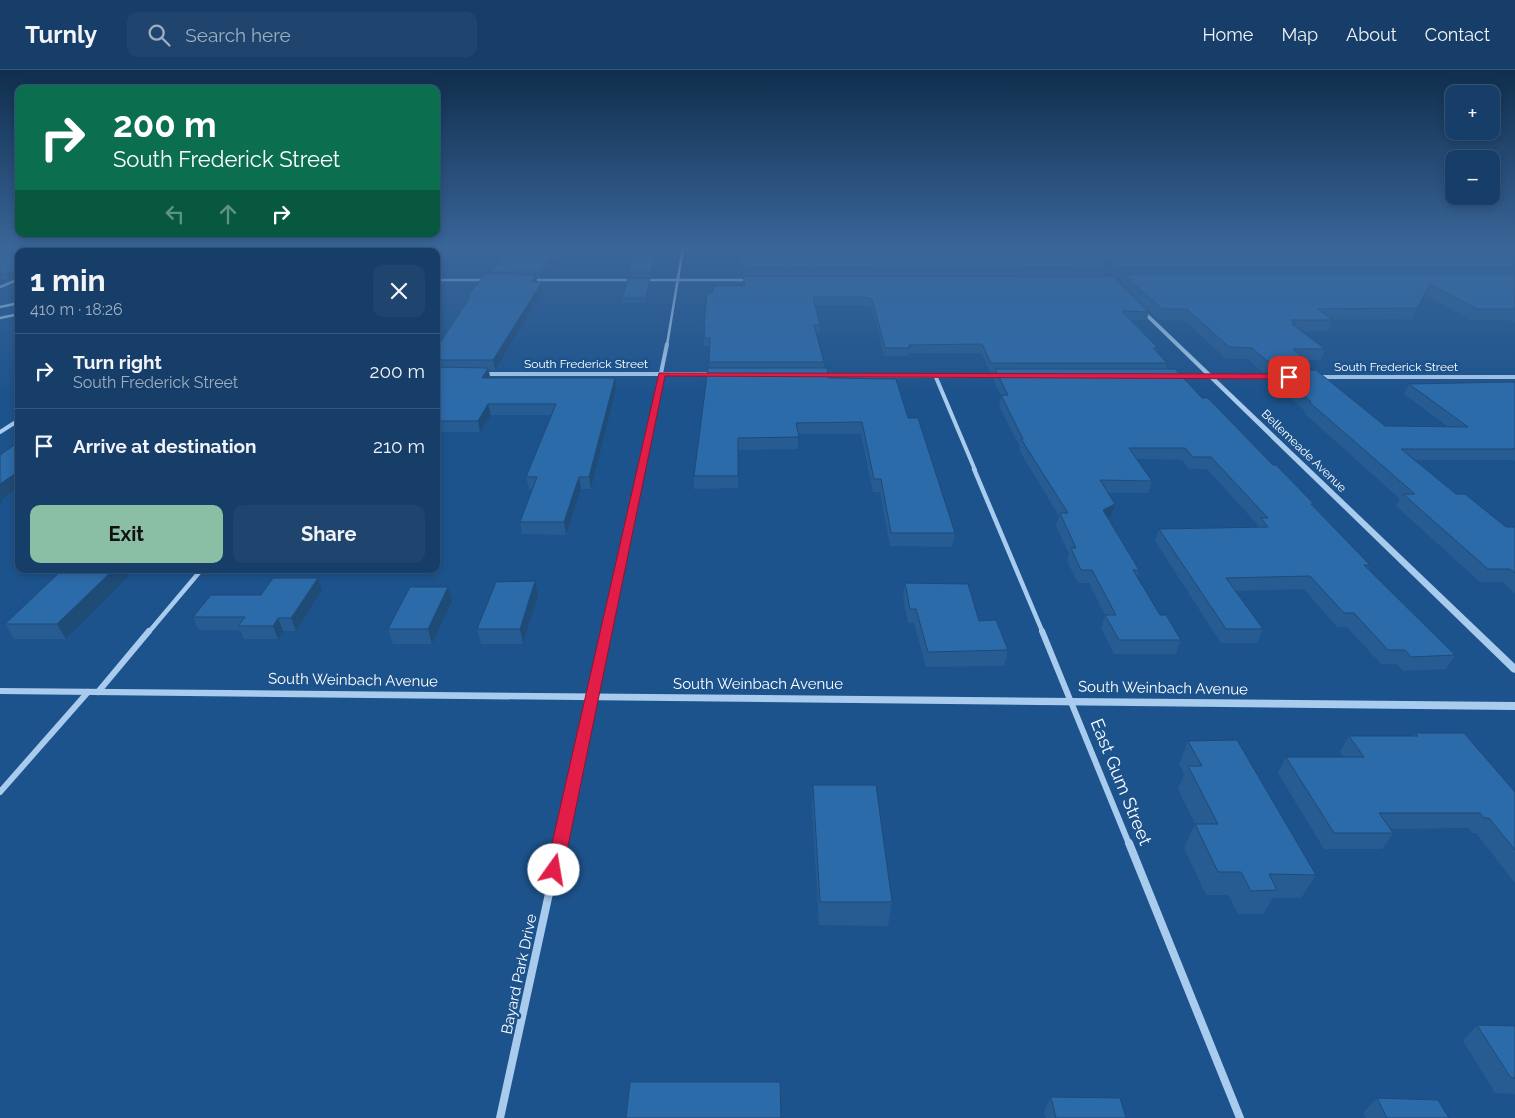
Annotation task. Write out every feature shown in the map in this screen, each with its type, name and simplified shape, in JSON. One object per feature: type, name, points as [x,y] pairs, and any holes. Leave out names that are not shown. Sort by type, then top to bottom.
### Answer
[{"type":"street","name":"Bayard Park Drive","points":[[500,1118],[593,698],[662,374],[675,297]]},
{"type":"street","points":[[0,307],[15,304]]},
{"type":"street","name":"Bellemeade Avenue","points":[[1136,305],[1515,670]]},
{"type":"street","points":[[0,318],[15,315]]},
{"type":"street","name":"South Frederick Street","points":[[480,374],[719,374]]},
{"type":"street","points":[[816,375],[1003,376]]},
{"type":"street","name":"East Gum Street","points":[[935,375],[1072,702],[1240,1118]]},
{"type":"street","points":[[1170,376],[1289,377]]},
{"type":"street","name":"South Frederick Street","points":[[1309,377],[1515,377]]},
{"type":"street","points":[[0,432],[15,423]]},
{"type":"street","points":[[0,792],[93,692],[198,573]]},
{"type":"street","name":"South Weinbach Avenue","points":[[0,691],[1515,706]]},
{"type":"building","points":[[467,297],[533,297],[493,360],[440,360],[440,343],[470,297]]},
{"type":"building","points":[[622,297],[646,297],[646,298]]},
{"type":"building","points":[[707,297],[1133,297],[1149,312],[1122,311],[1158,348],[1153,348],[1167,363],[991,363],[982,344],[909,345],[910,348],[885,348],[872,299],[863,297],[813,297],[820,325],[814,325],[824,362],[709,362],[710,338],[704,338]]},
{"type":"building","points":[[1149,297],[1423,297],[1417,308],[1318,309],[1333,320],[1291,320],[1296,324],[1292,324],[1325,349],[1293,349],[1307,361],[1267,361],[1252,348],[1229,347],[1187,309],[1162,309]]},
{"type":"building","points":[[1454,297],[1515,297],[1515,309],[1477,309]]},
{"type":"building","points":[[440,367],[488,368],[482,378],[615,378],[589,477],[579,477],[564,522],[520,522],[537,477],[526,477],[556,404],[488,404],[478,421],[440,421]]},
{"type":"building","points":[[708,368],[827,368],[829,378],[896,379],[908,418],[918,418],[955,533],[891,533],[881,479],[874,479],[862,422],[796,423],[799,437],[738,438],[738,476],[694,476]]},
{"type":"building","points":[[995,369],[1175,369],[1202,398],[1208,398],[1273,465],[1276,465],[1370,565],[1364,565],[1455,655],[1411,657],[1405,650],[1388,650],[1354,613],[1344,613],[1310,576],[1226,578],[1263,629],[1226,629],[1159,529],[1268,527],[1261,518],[1268,518],[1211,457],[1193,457],[1185,448],[1129,448],[1152,481],[1100,480],[1115,504],[1103,510],[1139,570],[1133,570],[1160,615],[1166,615],[1181,640],[1119,640],[1105,615],[1116,615],[1092,570],[1081,570],[1071,548],[1076,548],[1060,513],[1068,513],[1021,439],[1023,439],[1001,395],[1008,395]]},
{"type":"building","points":[[1275,370],[1316,370],[1385,426],[1468,427],[1409,384],[1515,383],[1515,449],[1401,449],[1456,494],[1465,494],[1506,527],[1515,527],[1515,573],[1510,569],[1488,569],[1403,494],[1415,494]]},
{"type":"building","points":[[15,445],[15,474],[0,484],[0,455]]},
{"type":"building","points":[[59,573],[110,573],[57,624],[5,624]]},
{"type":"building","points":[[273,578],[318,578],[291,618],[278,618],[273,626],[238,626],[245,617],[193,617],[211,595],[261,595]]},
{"type":"building","points":[[535,581],[520,629],[477,629],[496,582]]},
{"type":"building","points":[[905,583],[968,584],[979,621],[996,620],[1008,650],[928,652],[916,609],[910,609]]},
{"type":"building","points":[[410,587],[448,587],[428,629],[388,629]]},
{"type":"building","points":[[1415,733],[1464,733],[1515,792],[1515,850],[1489,818],[1484,818],[1480,813],[1379,813],[1393,833],[1334,833],[1286,757],[1364,757],[1349,736],[1418,736]]},
{"type":"building","points":[[1237,740],[1316,875],[1269,874],[1277,890],[1251,891],[1241,872],[1218,872],[1195,824],[1218,824],[1188,766],[1202,766],[1188,741]]},
{"type":"building","points":[[813,785],[876,785],[892,902],[820,902]]},
{"type":"building","points":[[1477,1025],[1515,1026],[1515,1078],[1511,1078]]},
{"type":"building","points":[[630,1082],[780,1082],[781,1118],[626,1118]]},
{"type":"building","points":[[1051,1097],[1120,1098],[1126,1118],[1056,1118]]},
{"type":"building","points":[[1377,1098],[1438,1100],[1449,1118],[1387,1118]]},
{"type":"route","points":[[554,870],[593,698],[662,374],[1289,377]]}]
